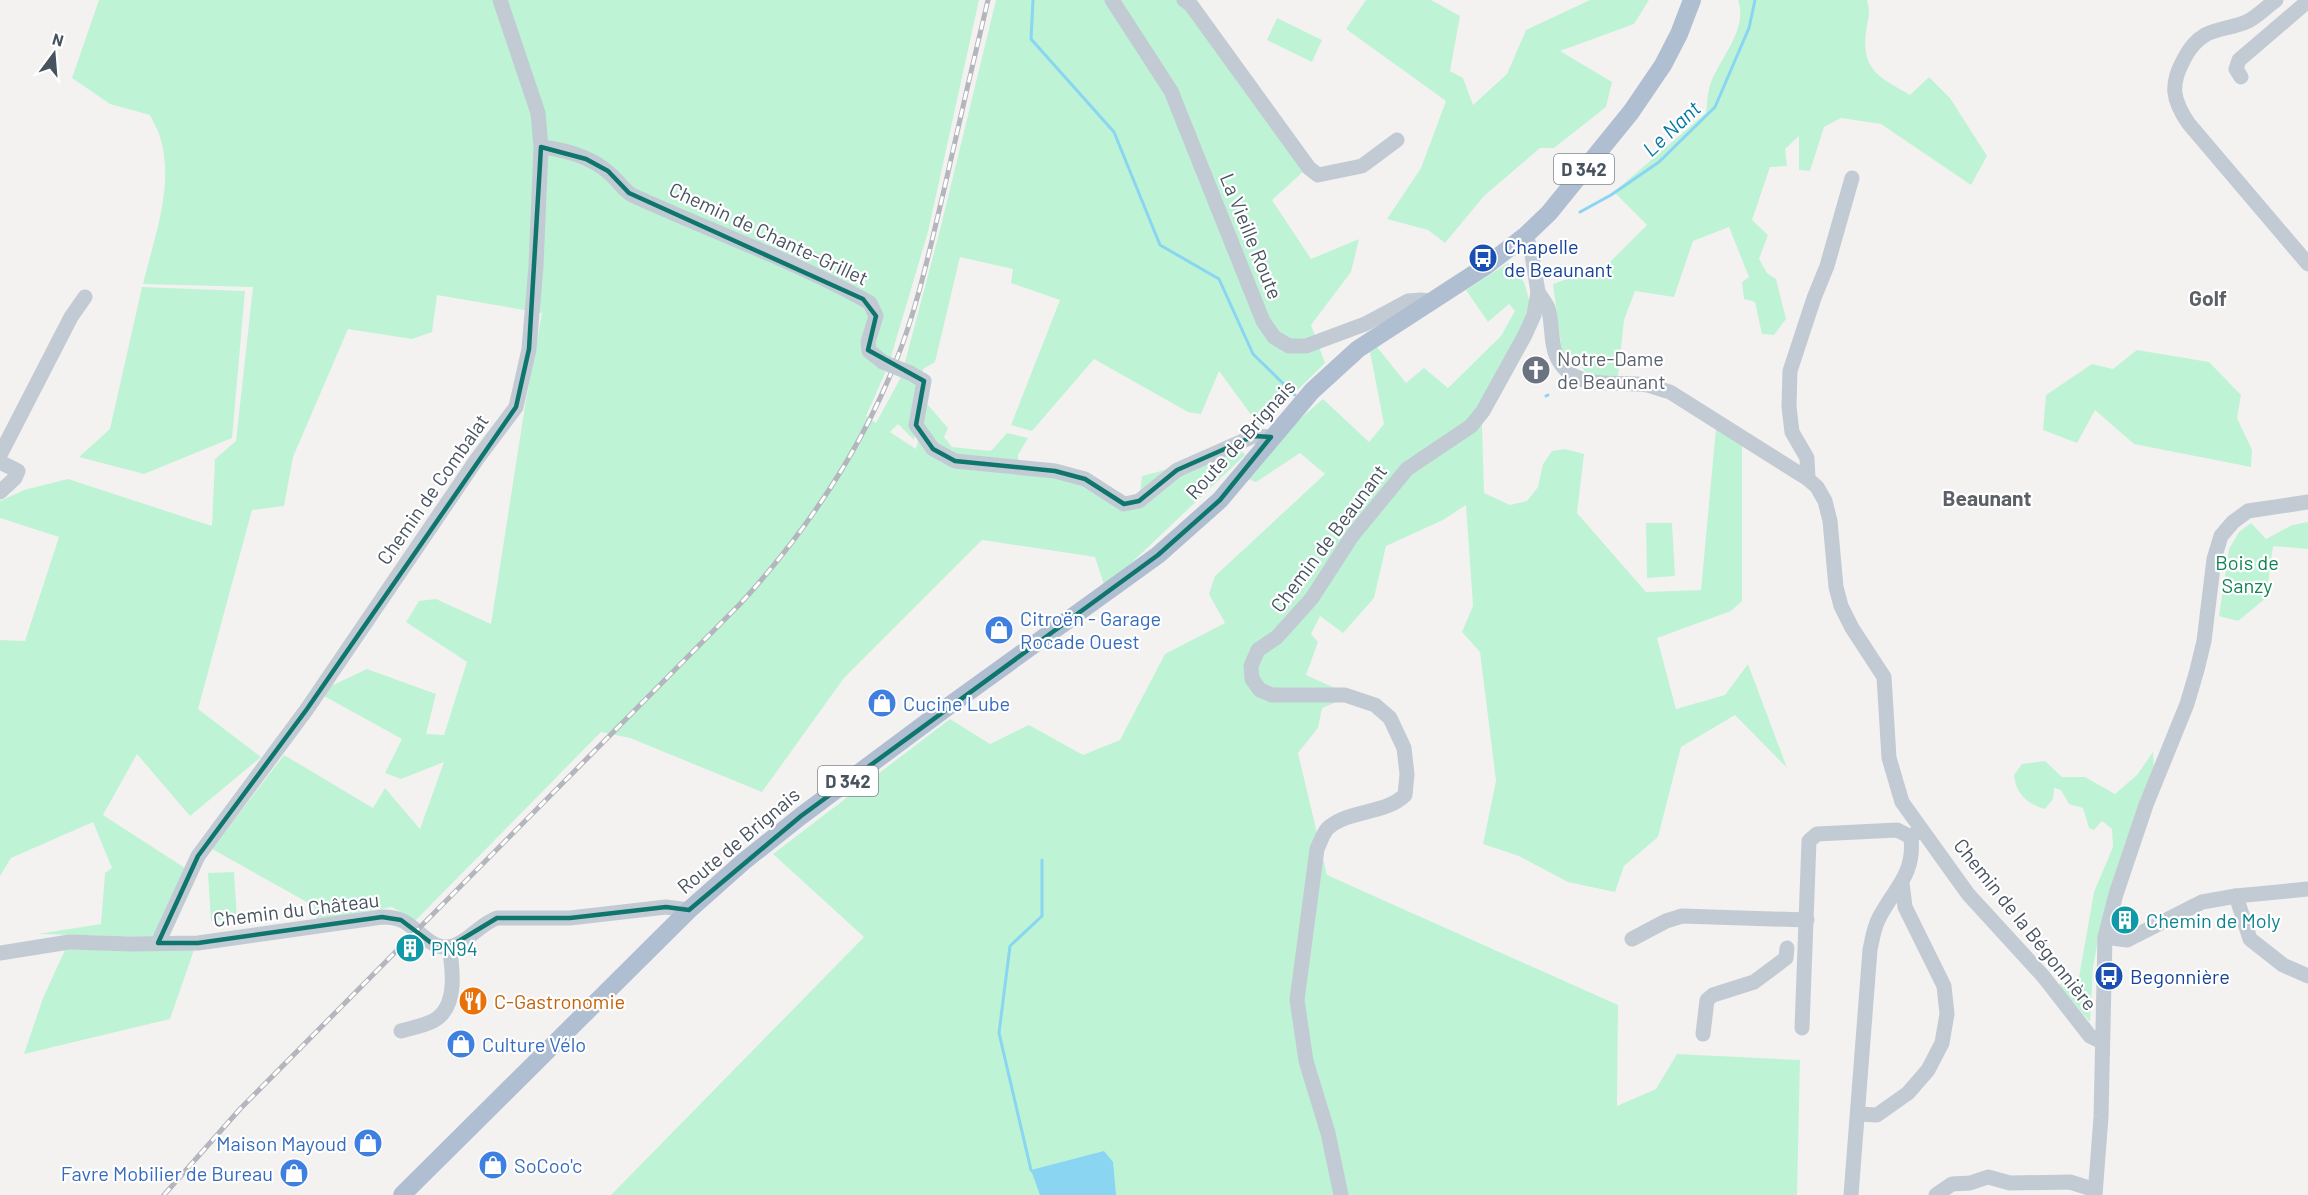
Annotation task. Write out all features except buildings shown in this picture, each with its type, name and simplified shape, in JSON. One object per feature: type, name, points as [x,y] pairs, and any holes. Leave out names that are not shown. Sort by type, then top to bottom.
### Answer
[{"type":"main road","name":"D 342","points":[[1432,301],[1485,266],[1526,235],[1549,213],[1631,112],[1664,65],[1692,0]]},
{"type":"main road","name":"Route de Brignais","points":[[402,1195],[689,910],[801,816],[1052,629],[1158,555],[1220,500],[1312,391],[1358,349],[1432,301]]},
{"type":"street","name":"Chemin de Combalat","points":[[158,943],[198,856],[307,709],[471,468],[516,406],[529,349],[536,266],[541,147],[538,113],[500,0]]},
{"type":"street","name":"La Vieille Route","points":[[1112,0],[1171,91],[1263,321],[1274,337],[1289,346],[1306,346],[1365,324],[1408,301],[1432,301]]},
{"type":"street","points":[[1184,0],[1191,5],[1309,168],[1318,175],[1362,166],[1397,140]]},
{"type":"street","points":[[2276,0],[2247,22],[2206,34],[2191,46],[2178,70],[2174,85],[2180,111],[2189,124],[2308,264]]},
{"type":"street","points":[[2241,77],[2236,69],[2239,60],[2308,1]]},
{"type":"street","name":"Chemin de Chante-Grillet","points":[[541,147],[560,150],[592,162],[608,171],[629,193],[691,219],[870,303],[876,316],[868,342],[869,351],[883,362],[924,381],[916,425],[933,449],[955,461],[1055,471],[1085,479],[1124,504],[1133,504],[1177,470],[1254,436],[1271,437]]},
{"type":"street","points":[[1808,479],[1807,458],[1792,432],[1789,407],[1790,371],[1827,266],[1852,178]]},
{"type":"street","name":"Chemin de Beaunant","points":[[1341,1195],[1328,1132],[1306,1061],[1297,1000],[1317,849],[1326,830],[1340,820],[1396,804],[1405,795],[1407,774],[1404,748],[1389,718],[1375,705],[1345,694],[1272,695],[1260,690],[1252,679],[1251,666],[1258,650],[1277,637],[1312,598],[1352,536],[1407,470],[1471,426],[1483,411],[1534,315],[1538,292],[1526,235]]},
{"type":"street","name":"Chemin de la Bégonnière","points":[[1538,292],[1548,309],[1550,333],[1556,354],[1567,373],[1595,382],[1647,386],[1670,392],[1808,479],[1817,487],[1825,501],[1830,522],[1836,587],[1841,606],[1852,628],[1884,676],[1889,758],[1902,802],[1917,833],[1968,894],[2043,976],[2090,1036],[2102,1041]]},
{"type":"street","points":[[0,455],[71,317],[85,297]]},
{"type":"street","points":[[0,462],[18,471],[15,478],[0,492]]},
{"type":"street","points":[[1936,1195],[1952,1184],[1970,1183],[1988,1177],[2010,1183],[2070,1182],[2095,1193],[2100,1139],[2105,937],[2116,894],[2142,816],[2187,704],[2204,642],[2214,559],[2221,536],[2233,522],[2248,511],[2308,502]]},
{"type":"street","points":[[1802,1028],[1809,841],[1817,834],[1897,830],[1917,833],[1909,872],[1878,920],[1870,950],[1851,1195]]},
{"type":"street","points":[[1858,1114],[1877,1114],[1908,1093],[1928,1070],[1942,1043],[1947,1014],[1944,986],[1905,907],[1902,882]]},
{"type":"street","points":[[2105,937],[2127,940],[2202,902],[2236,896],[2308,889]]},
{"type":"street","points":[[2236,896],[2250,939],[2283,965],[2308,976]]},
{"type":"street","points":[[401,1031],[435,1020],[445,1011],[452,983],[449,946],[465,939],[486,922],[496,918],[570,918],[666,907],[689,910]]},
{"type":"street","points":[[1632,939],[1666,921],[1682,916],[1807,920]]},
{"type":"street","name":"Chemin du Château","points":[[0,953],[69,942],[198,943],[382,917],[401,920],[430,942],[449,946]]},
{"type":"street","points":[[1703,1034],[1707,1000],[1713,995],[1754,982],[1786,958],[1789,920]]},
{"type":"street","points":[[1787,948],[1806,948]]},
{"type":"highlighted area","points":[[541,147],[586,159],[608,171],[629,193],[863,299],[876,316],[868,350],[924,381],[916,425],[933,449],[955,461],[1055,471],[1085,479],[1124,504],[1139,501],[1177,470],[1254,436],[1271,437],[1220,500],[1158,555],[801,816],[689,910],[666,907],[570,918],[497,918],[449,947],[430,942],[401,920],[382,917],[198,943],[158,943],[198,856],[307,709],[516,407],[529,349]]},
{"type":"green space","points":[[99,0],[979,0],[928,232],[890,360],[879,368],[886,371],[866,416],[876,423],[901,377],[940,230],[996,0],[1193,0],[1305,170],[1272,200],[1311,259],[1359,239],[1351,272],[1311,325],[1325,363],[1260,427],[1219,371],[1201,414],[1188,412],[1094,359],[1032,431],[1011,425],[1060,300],[1011,283],[1013,269],[960,257],[935,362],[923,369],[914,440],[898,424],[890,432],[916,449],[927,404],[948,428],[944,437],[952,447],[991,451],[1007,433],[1028,438],[1018,455],[1017,471],[1057,475],[1139,504],[1142,476],[1241,450],[1245,455],[1105,588],[1095,557],[982,540],[844,678],[762,792],[630,738],[601,732],[415,921],[392,907],[317,920],[314,906],[212,849],[284,755],[373,808],[385,788],[420,829],[444,762],[401,779],[385,773],[402,739],[324,696],[331,686],[367,669],[436,694],[426,734],[444,735],[467,662],[406,622],[419,601],[436,599],[491,624],[542,313],[437,295],[432,332],[412,339],[348,329],[293,457],[284,506],[252,510],[198,709],[261,757],[190,816],[137,754],[103,815],[188,870],[157,937],[38,934],[101,924],[105,873],[112,868],[93,822],[11,858],[0,876],[0,640],[25,641],[59,537],[0,518],[0,501],[24,490],[68,479],[212,526],[215,459],[236,441],[253,287],[143,284],[161,211],[164,192],[164,155],[159,134],[150,115],[110,104],[72,78]]},
{"type":"green space","points":[[1366,0],[1431,0],[1460,16],[1450,71],[1463,78],[1473,105],[1507,74],[1526,30],[1590,0],[1649,0],[1634,24],[1560,51],[1612,82],[1606,107],[1554,148],[1540,148],[1484,196],[1445,243],[1428,230],[1387,219],[1421,168],[1446,101],[1346,29]]},
{"type":"green space","points":[[1738,0],[1867,0],[1869,13],[1865,45],[1870,65],[1875,72],[1910,95],[1929,77],[1950,98],[1987,156],[1971,185],[1881,124],[1841,118],[1824,127],[1810,171],[1799,170],[1799,136],[1785,149],[1787,166],[1770,167],[1752,220],[1768,235],[1759,259],[1767,273],[1776,279],[1786,319],[1774,335],[1762,334],[1755,302],[1744,299],[1742,282],[1749,277],[1729,227],[1693,241],[1674,297],[1635,291],[1624,320],[1618,376],[1603,377],[1587,374],[1579,363],[1569,365],[1562,352],[1553,284],[1608,264],[1647,225],[1614,192],[1706,113],[1708,92],[1713,78],[1736,35],[1740,12]]},
{"type":"green space","points":[[1277,18],[1322,40],[1312,62],[1267,40]]},
{"type":"green space","points":[[1508,263],[1524,282],[1530,303],[1519,335],[1475,412],[1482,425],[1484,493],[1510,505],[1527,501],[1538,487],[1543,464],[1552,451],[1565,449],[1584,454],[1577,513],[1646,592],[1701,590],[1716,428],[1742,445],[1742,601],[1731,611],[1657,638],[1676,709],[1725,695],[1748,664],[1787,768],[1735,715],[1681,747],[1658,837],[1624,866],[1615,892],[1568,882],[1519,856],[1483,844],[1496,781],[1480,652],[1462,632],[1473,606],[1466,505],[1443,520],[1386,546],[1374,598],[1343,633],[1320,616],[1311,634],[1318,642],[1306,675],[1337,689],[1344,699],[1322,708],[1318,728],[1298,753],[1327,875],[1618,1005],[1617,1106],[1656,1089],[1677,1054],[1800,1060],[1797,1195],[611,1195],[864,937],[773,854],[950,719],[990,744],[1029,725],[1083,755],[1120,740],[1165,654],[1225,623],[1209,594],[1215,576],[1325,474],[1300,453],[1256,482],[1248,479],[1294,424],[1323,399],[1369,442],[1384,424],[1370,352],[1377,347],[1406,383],[1424,368],[1448,388],[1501,336],[1515,311],[1509,304],[1488,322],[1466,290]]},
{"type":"green space","points":[[142,287],[245,291],[232,438],[144,474],[79,457],[110,429]]},
{"type":"green space","points":[[2137,350],[2209,362],[2241,395],[2237,418],[2252,450],[2251,467],[2134,444],[2095,410],[2077,443],[2043,430],[2046,395],[2092,364],[2113,369]]},
{"type":"green space","name":"Bois de Sanzy","points":[[2308,522],[2308,549],[2273,546],[2266,598],[2238,621],[2219,616],[2229,549],[2239,532],[2251,523],[2266,539],[2292,525]]},
{"type":"green space","points":[[1646,523],[1672,523],[1675,576],[1647,578]]},
{"type":"green space","points":[[2153,752],[2154,770],[2103,916],[2093,967],[2090,1022],[2058,985],[2079,977],[2094,892],[2113,847],[2112,829],[2102,821],[2094,830],[2089,828],[2083,808],[2069,804],[2061,790],[2054,788],[2053,799],[2045,809],[2033,804],[2020,793],[2014,775],[2022,764],[2045,761],[2062,777],[2085,777],[2115,794],[2137,775]]},
{"type":"green space","points":[[234,872],[237,919],[211,921],[208,873]]},
{"type":"green space","points":[[195,947],[170,1019],[24,1054],[43,998],[65,950]]},
{"type":"water","points":[[1104,1151],[1113,1162],[1116,1195],[1040,1195],[1031,1170]]},
{"type":"waterway","points":[[1033,0],[1031,39],[1114,132],[1160,245],[1219,279],[1253,354],[1295,395]]},
{"type":"waterway","name":"Le Nant","points":[[1580,212],[1611,195],[1659,162],[1715,107],[1749,28],[1755,0]]},
{"type":"waterway","points":[[1033,1172],[999,1033],[1010,946],[1042,916],[1042,860]]},
{"type":"railway","points":[[164,1195],[240,1109],[740,604],[787,548],[829,490],[866,427],[882,395],[904,340],[928,255],[988,0]]},
{"type":"place","name":"Chapelle de Beaunant","points":[[1483,258]]},
{"type":"place","name":"Notre-Dame de Beaunant","points":[[1536,370]]},
{"type":"place","name":"Citroën - Garage Rocade Ouest","points":[[999,630]]},
{"type":"place","name":"Cucine Lube","points":[[882,703]]},
{"type":"place","name":"Chemin de Moly","points":[[2125,920]]},
{"type":"place","name":"PN94","points":[[410,948]]},
{"type":"place","name":"Begonnière","points":[[2109,976]]},
{"type":"place","name":"C-Gastronomie","points":[[473,1001]]},
{"type":"place","name":"Culture Vélo","points":[[461,1044]]},
{"type":"place","name":"Maison Mayoud","points":[[368,1143]]},
{"type":"place","name":"SoCoo'c","points":[[493,1165]]},
{"type":"place","name":"Favre Mobilier de Bureau","points":[[294,1173]]},
{"type":"district","name":"Golf","points":[[2208,297]]},
{"type":"district","name":"Beaunant","points":[[1987,497]]}]
